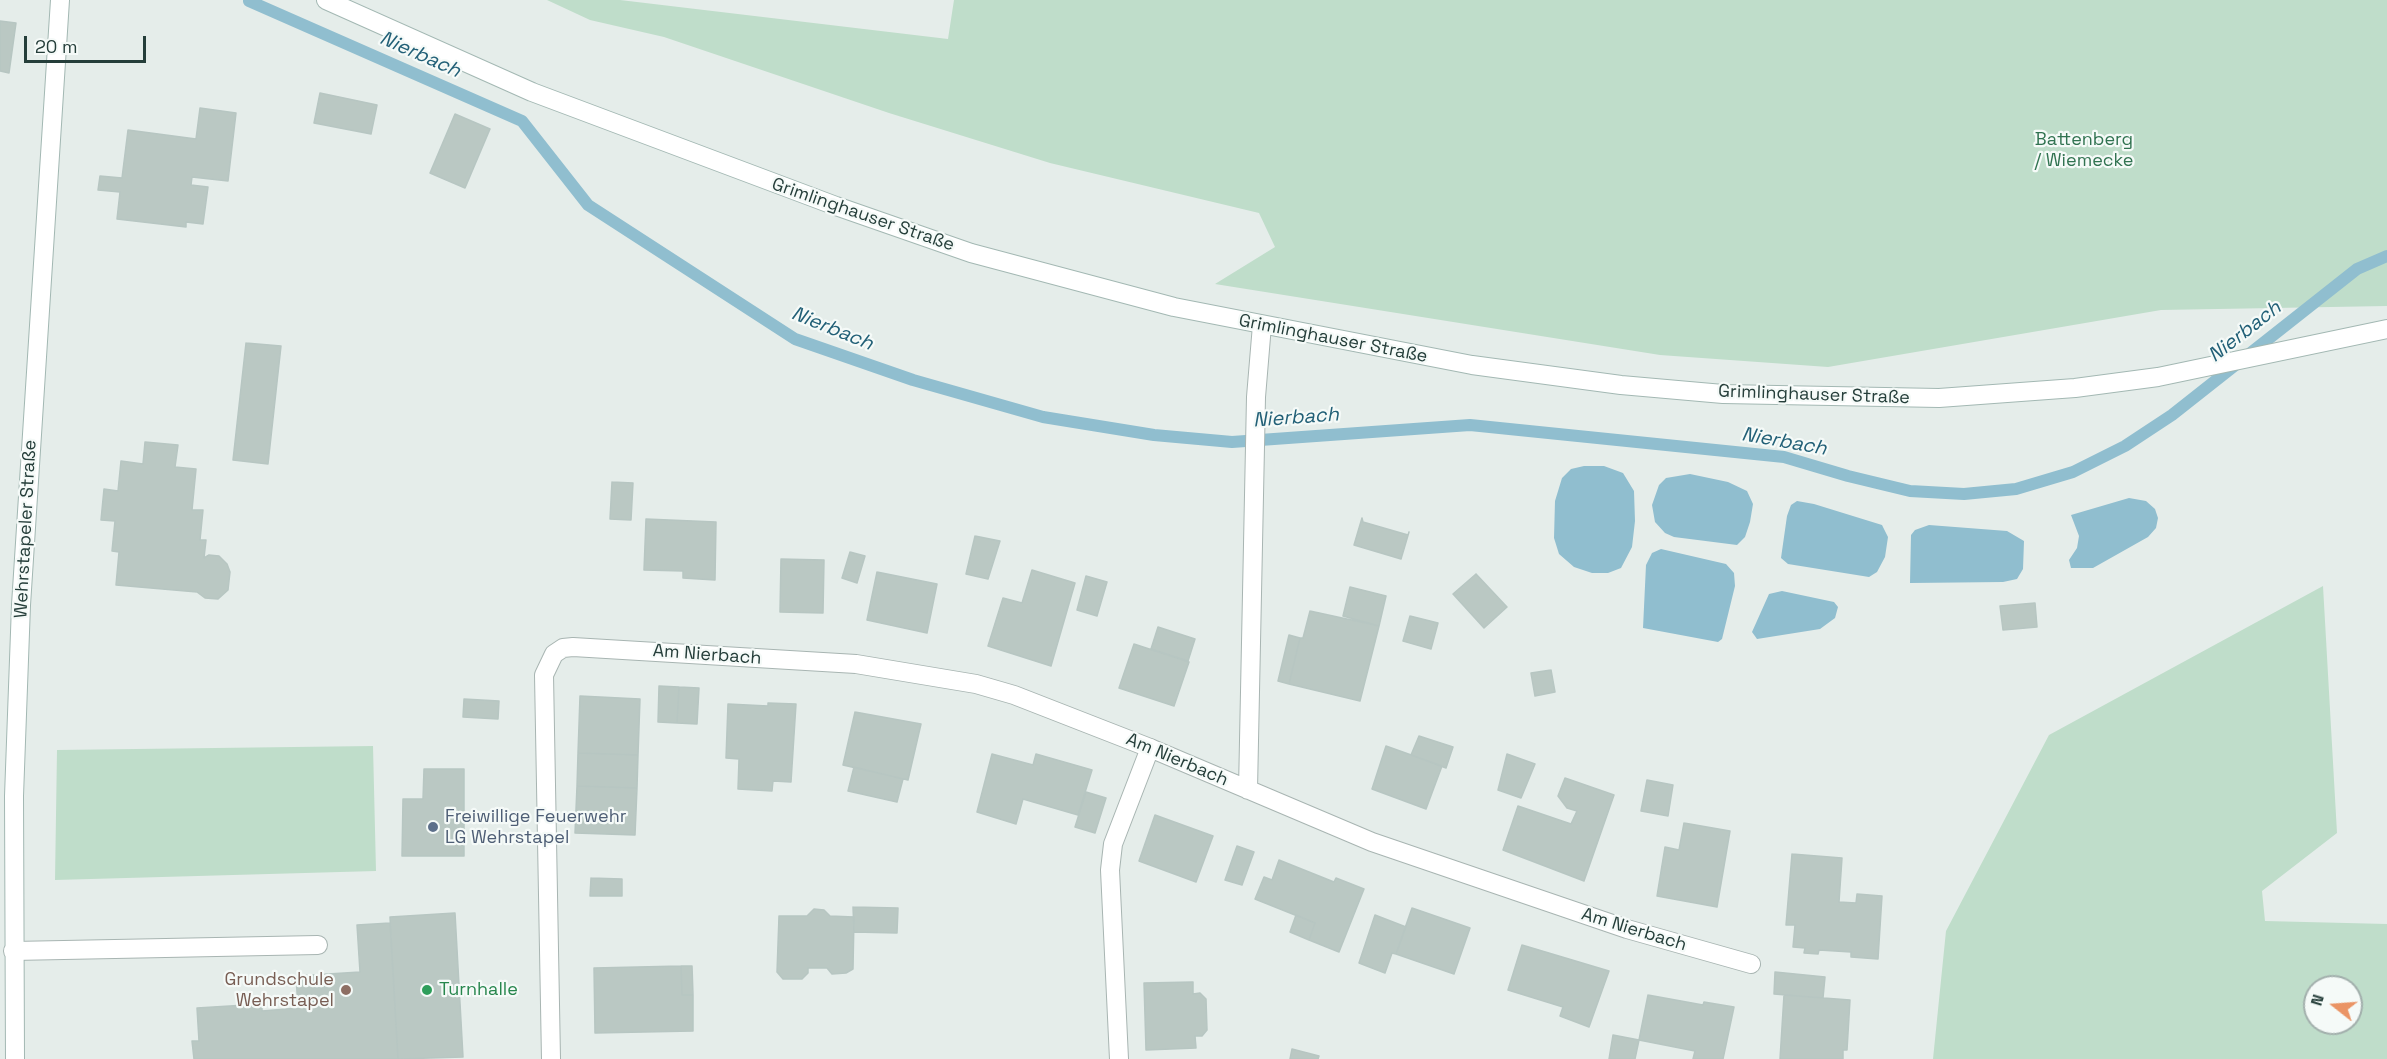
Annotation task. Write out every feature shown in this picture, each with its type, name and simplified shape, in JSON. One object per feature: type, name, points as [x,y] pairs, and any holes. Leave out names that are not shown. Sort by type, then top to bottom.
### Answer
[{"type":"main road","name":"Wehrstapeler Straße","points":[[15,1059],[14,796],[21,617],[60,0]]},
{"type":"main road","name":"Grimlinghauser Straße","points":[[326,0],[532,92],[836,206],[981,255],[1174,307],[1413,355],[1538,375],[1621,385],[1784,397],[1886,399],[1986,396],[2075,388],[2158,377],[2316,346],[2387,329]]},
{"type":"main road","name":"Am Nierbach","points":[[1248,790],[1256,397],[1262,325]]},
{"type":"main road","name":"Am Nierbach","points":[[551,1059],[544,675],[548,662],[563,648],[856,664],[938,677],[1014,695],[1150,748],[1372,842],[1627,930],[1751,964]]},
{"type":"main road","points":[[1119,1059],[1110,870],[1113,844],[1150,748]]},
{"type":"main road","points":[[13,951],[318,945]]},
{"type":"green space","name":"Battenberg / Wiemecke","points":[[547,0],[620,0],[948,39],[954,0],[2387,0],[2387,306],[2161,310],[1828,367],[1660,355],[1215,284],[1275,247],[1259,213],[1050,163],[889,113],[664,37],[590,20]]},
{"type":"green space","points":[[2323,586],[2337,833],[2262,891],[2265,921],[2387,924],[2387,1059],[1933,1059],[1946,931],[2049,735]]},
{"type":"green space","points":[[373,746],[376,871],[55,880],[57,750]]},
{"type":"water","points":[[1584,466],[1604,466],[1623,473],[1634,491],[1635,521],[1632,547],[1621,568],[1608,573],[1592,573],[1574,567],[1559,554],[1554,538],[1555,501],[1562,478],[1571,469]]},
{"type":"water","points":[[1690,474],[1728,482],[1747,491],[1753,504],[1750,522],[1745,537],[1737,545],[1674,537],[1665,533],[1655,522],[1652,505],[1659,485],[1666,478]]},
{"type":"water","points":[[2129,498],[2146,501],[2155,509],[2158,518],[2156,528],[2148,537],[2093,568],[2071,568],[2069,560],[2077,548],[2079,536],[2071,515]]},
{"type":"water","points":[[1797,501],[1882,525],[1888,537],[1885,557],[1877,572],[1869,577],[1788,564],[1781,558],[1787,516],[1791,505]]},
{"type":"water","points":[[1929,525],[2007,531],[2024,541],[2023,569],[2017,579],[2003,582],[1910,583],[1911,535],[1915,530]]},
{"type":"water","points":[[1661,549],[1726,564],[1734,573],[1735,586],[1722,639],[1718,642],[1643,628],[1646,565],[1652,553]]},
{"type":"water","points":[[1782,591],[1834,602],[1838,607],[1835,618],[1820,629],[1757,639],[1752,632],[1769,594]]},
{"type":"building","points":[[0,21],[16,23],[9,73],[0,71]]},
{"type":"building","points":[[320,93],[377,105],[371,134],[314,123]]},
{"type":"building","points":[[200,108],[236,113],[228,181],[192,177],[191,185],[208,187],[203,224],[186,222],[186,227],[117,219],[120,192],[98,190],[100,176],[122,178],[128,130],[196,139]]},
{"type":"building","points":[[455,114],[490,129],[465,188],[430,173]]},
{"type":"building","points":[[246,343],[281,346],[268,464],[233,460]]},
{"type":"building","points":[[145,442],[178,445],[175,467],[196,469],[192,510],[203,510],[200,540],[206,540],[204,558],[209,555],[219,556],[227,564],[230,572],[228,590],[218,599],[205,598],[197,592],[116,585],[119,552],[112,551],[115,521],[101,520],[104,489],[118,491],[121,461],[143,464]]},
{"type":"building","points":[[612,482],[633,483],[631,520],[610,519]]},
{"type":"building","points":[[1362,518],[1363,522],[1408,535],[1409,532],[1401,559],[1354,545]]},
{"type":"building","points":[[646,519],[716,522],[715,580],[683,578],[683,571],[644,570]]},
{"type":"building","points":[[975,536],[1000,541],[988,579],[966,574]]},
{"type":"building","points":[[850,552],[865,556],[857,583],[842,578]]},
{"type":"building","points":[[781,559],[824,560],[823,613],[780,612]]},
{"type":"building","points":[[1032,570],[1075,583],[1051,666],[988,646],[1003,598],[1022,603]]},
{"type":"building","points":[[877,572],[937,584],[927,633],[867,620]]},
{"type":"building","points":[[1476,574],[1507,607],[1484,628],[1453,594]]},
{"type":"building","points":[[1086,576],[1107,582],[1097,616],[1077,610]]},
{"type":"building","points":[[1350,587],[1386,596],[1379,626],[1343,616]]},
{"type":"building","points":[[2035,603],[2037,627],[2003,630],[2000,606]]},
{"type":"building","points":[[1310,611],[1379,626],[1360,701],[1289,684],[1300,638],[1303,638]]},
{"type":"building","points":[[1410,616],[1438,623],[1431,649],[1403,641]]},
{"type":"building","points":[[1158,627],[1195,639],[1188,661],[1151,649]]},
{"type":"building","points":[[1289,635],[1300,638],[1289,684],[1278,681]]},
{"type":"building","points":[[1134,644],[1189,662],[1174,706],[1119,688]]},
{"type":"building","points":[[1551,670],[1555,692],[1535,696],[1531,673]]},
{"type":"building","points":[[659,686],[679,687],[677,723],[658,722]]},
{"type":"building","points":[[679,687],[699,688],[697,724],[677,723]]},
{"type":"building","points":[[580,696],[640,699],[638,755],[578,753]]},
{"type":"building","points":[[464,699],[499,701],[498,719],[463,717]]},
{"type":"building","points":[[768,703],[796,704],[791,782],[773,781],[772,791],[738,789],[739,759],[726,758],[728,704],[768,706]]},
{"type":"building","points":[[855,712],[921,724],[908,780],[843,765]]},
{"type":"building","points":[[1419,736],[1453,747],[1446,768],[1411,755]]},
{"type":"building","points":[[1386,746],[1442,766],[1426,809],[1372,789]]},
{"type":"building","points":[[578,753],[638,755],[637,788],[577,786]]},
{"type":"building","points":[[992,754],[1033,765],[1036,754],[1092,770],[1078,815],[1023,799],[1016,824],[977,812]]},
{"type":"building","points":[[1507,754],[1535,764],[1521,798],[1498,790]]},
{"type":"building","points":[[854,767],[903,779],[897,802],[848,791]]},
{"type":"building","name":"Freiwillige Feuerwehr LG Wehrstapel","points":[[424,769],[464,769],[464,856],[402,856],[403,799],[423,799]]},
{"type":"building","points":[[1565,778],[1614,795],[1584,881],[1503,850],[1518,806],[1571,824],[1577,811],[1567,808],[1558,796]]},
{"type":"building","points":[[1647,780],[1673,785],[1668,816],[1641,811]]},
{"type":"building","points":[[577,786],[637,788],[635,835],[575,833]]},
{"type":"building","points":[[1086,792],[1106,798],[1095,833],[1075,827]]},
{"type":"building","points":[[1155,815],[1213,836],[1196,882],[1139,861]]},
{"type":"building","points":[[1684,823],[1730,831],[1717,907],[1657,896],[1665,847],[1679,850]]},
{"type":"building","points":[[1237,846],[1254,852],[1242,885],[1225,880]]},
{"type":"building","points":[[1792,854],[1842,858],[1839,902],[1856,903],[1857,894],[1882,896],[1878,959],[1851,957],[1851,952],[1819,950],[1818,954],[1804,953],[1805,948],[1793,947],[1795,925],[1786,925]]},
{"type":"building","points":[[1279,860],[1334,882],[1336,878],[1364,889],[1339,952],[1309,940],[1315,923],[1255,899],[1264,877],[1272,880]]},
{"type":"building","points":[[591,878],[622,879],[622,896],[590,896]]},
{"type":"building","points":[[853,907],[898,908],[897,933],[854,932]]},
{"type":"building","points":[[1412,908],[1470,928],[1454,974],[1396,954]]},
{"type":"building","points":[[814,909],[824,910],[830,916],[854,917],[853,969],[846,973],[832,974],[827,968],[808,968],[808,973],[802,979],[783,979],[777,972],[779,916],[807,916]]},
{"type":"building","name":"Turnhalle","points":[[455,913],[463,1057],[398,1059],[390,917]]},
{"type":"building","points":[[1296,915],[1315,923],[1309,940],[1290,932]]},
{"type":"building","points":[[1375,915],[1406,927],[1396,954],[1392,953],[1385,973],[1359,963]]},
{"type":"building","name":"Grundschule Wehrstapel","points":[[390,923],[398,1059],[194,1059],[192,1041],[199,1041],[197,1008],[262,1004],[262,1011],[298,1008],[296,976],[360,972],[357,925]]},
{"type":"building","points":[[1522,945],[1609,971],[1589,1027],[1560,1016],[1563,1007],[1508,990]]},
{"type":"building","points":[[681,966],[682,995],[693,995],[693,1031],[595,1033],[594,968]]},
{"type":"building","points":[[681,966],[692,966],[693,995],[682,995]]},
{"type":"building","points":[[1775,972],[1825,977],[1823,998],[1774,994]]},
{"type":"building","points":[[1193,982],[1193,994],[1200,993],[1206,999],[1207,1030],[1202,1036],[1195,1036],[1196,1048],[1146,1050],[1144,983]]},
{"type":"building","points":[[1648,995],[1703,1005],[1704,1002],[1734,1007],[1723,1059],[1693,1059],[1695,1051],[1639,1040]]},
{"type":"building","points":[[1784,995],[1850,1000],[1847,1050],[1843,1050],[1843,1059],[1780,1059]]},
{"type":"building","points":[[1613,1035],[1639,1040],[1635,1059],[1609,1059]]},
{"type":"building","points":[[1292,1049],[1319,1056],[1318,1059],[1290,1059]]},
{"type":"waterway","name":"Nierbach","points":[[249,1],[522,121],[588,205],[795,339],[913,380],[1043,417],[1154,435],[1232,442],[1470,425],[1784,457],[1910,491],[1964,494],[2016,489],[2073,472],[2125,446],[2172,415],[2357,269],[2387,256]]},
{"type":"place","name":"Freiwillige Feuerwehr LG Wehrstapel","points":[[433,827]]},
{"type":"place","name":"Grundschule Wehrstapel","points":[[346,990]]},
{"type":"place","name":"Turnhalle","points":[[427,990]]}]
